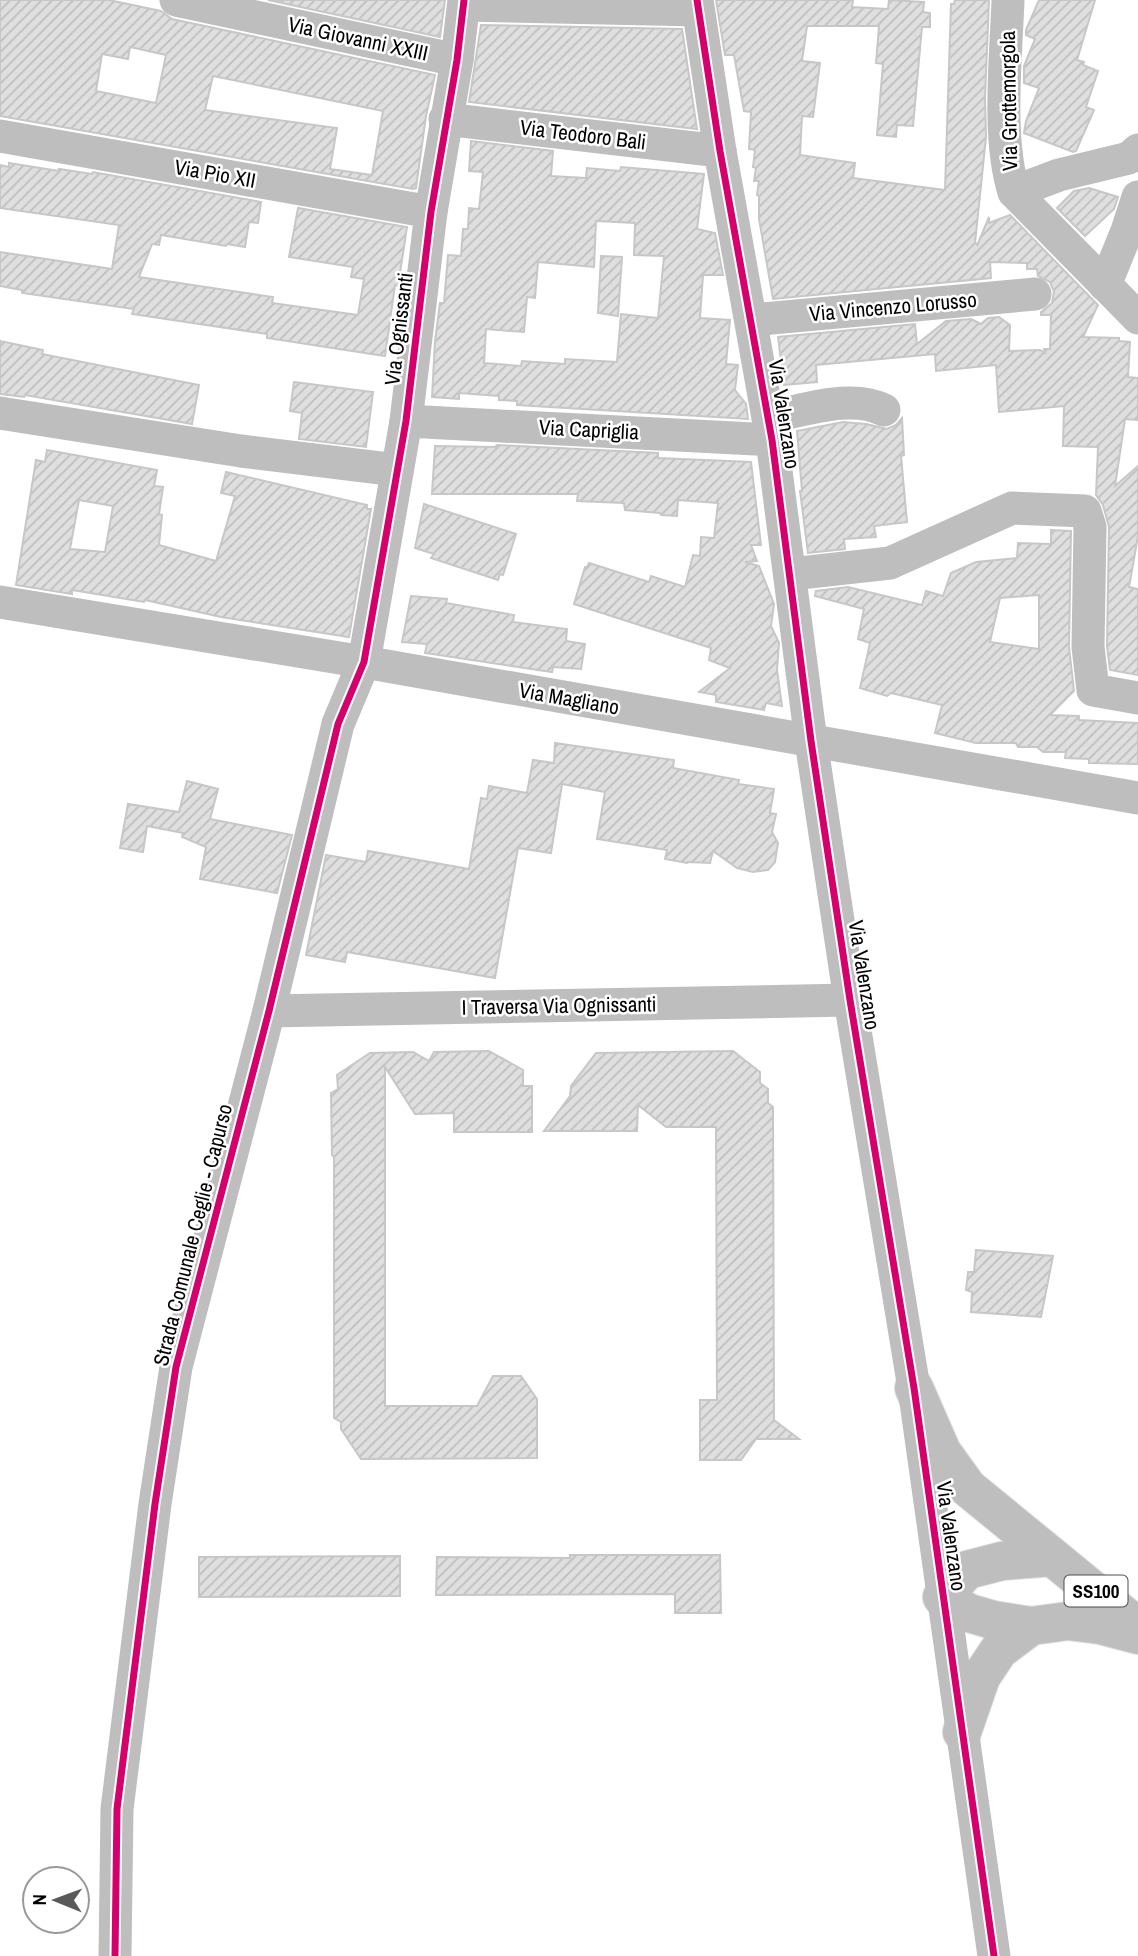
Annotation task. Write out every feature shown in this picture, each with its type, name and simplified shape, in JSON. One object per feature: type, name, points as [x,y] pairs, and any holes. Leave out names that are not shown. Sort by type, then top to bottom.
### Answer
[{"type":"highway","name":"SS100","points":[[914,1388],[942,1452],[968,1488],[1138,1627]]},
{"type":"highway","name":"SS100","points":[[1052,1557],[1002,1561],[967,1570],[942,1597],[969,1613],[1031,1626],[1068,1622],[1100,1625],[1138,1635]]},
{"type":"highway","points":[[962,1732],[981,1677],[999,1650],[1031,1626]]},
{"type":"street","name":"Via Giovanni XXIII","points":[[176,0],[457,60]]},
{"type":"street","name":"Via Grottemorgola","points":[[1008,0],[1005,89],[1007,170],[1014,192],[1138,318]]},
{"type":"street","name":"Via Ognissanti","points":[[364,662],[406,421],[430,212],[457,60],[464,2]]},
{"type":"street","points":[[464,2],[698,5]]},
{"type":"street","name":"Via Valenzano","points":[[698,5],[720,151],[770,429],[811,741],[850,1000],[914,1388],[994,1956]]},
{"type":"street","name":"Via Teodoro Bali","points":[[446,119],[720,151]]},
{"type":"street","name":"Via Pio XII","points":[[0,136],[430,212]]},
{"type":"street","points":[[1014,192],[1059,174],[1129,158],[1138,150]]},
{"type":"street","points":[[1105,285],[1138,197]]},
{"type":"street","name":"Via Vincenzo Lorusso","points":[[751,320],[1035,294]]},
{"type":"street","name":"Via Capriglia","points":[[406,421],[770,429],[835,404],[871,403],[884,410]]},
{"type":"street","points":[[0,413],[241,452],[397,470]]},
{"type":"street","points":[[791,574],[890,563],[1012,508],[1085,511],[1090,527],[1088,647],[1093,690],[1138,698]]},
{"type":"street","name":"Via Magliano","points":[[0,602],[364,662],[1138,798]]},
{"type":"street","name":"Strada Comunale Ceglie - Capurso","points":[[115,1956],[117,1809],[155,1504],[176,1367],[269,1011],[338,724],[364,662]]},
{"type":"street","name":"I Traversa Via Ognissanti","points":[[269,1011],[850,1000]]},
{"type":"building","points":[[0,0],[109,0],[161,11],[172,19],[435,75],[416,188],[413,189],[0,116]],"holes":[[[130,47],[166,55],[156,103],[96,91],[102,54],[128,59]],[[213,76],[383,111],[372,175],[330,169],[337,128],[205,110]]]},
{"type":"building","points":[[268,0],[445,0],[440,37]]},
{"type":"building","points":[[716,0],[853,0],[852,7],[888,9],[889,0],[924,2],[923,12],[930,13],[930,27],[922,27],[913,126],[897,125],[896,137],[877,135],[883,64],[876,63],[879,26],[807,26],[802,61],[820,63],[813,117],[802,116],[800,155],[855,163],[853,178],[945,190],[951,4],[954,4],[955,0],[989,0],[986,137],[975,243],[978,244],[989,217],[989,223],[1010,215],[1098,305],[1083,337],[1119,338],[1119,341],[1130,342],[1128,377],[1138,378],[1138,420],[1125,419],[1115,486],[1138,466],[1138,536],[1129,587],[1138,589],[1138,675],[1110,670],[1107,646],[1109,527],[1103,505],[1096,495],[1098,447],[1063,446],[1064,406],[999,412],[996,365],[936,371],[935,354],[816,365],[817,382],[784,385],[778,337],[915,324],[917,344],[946,321],[971,319],[981,324],[988,318],[999,317],[1010,325],[1009,351],[1040,350],[1045,353],[1044,349],[1050,349],[1051,315],[1041,315],[1041,312],[1052,303],[1054,292],[1050,282],[1038,276],[1037,269],[1027,269],[1027,263],[990,262],[991,278],[773,299],[759,219],[759,181],[754,181],[755,150],[749,149],[751,112],[744,111],[734,55],[725,55]]},
{"type":"building","points":[[1039,0],[1095,0],[1077,60],[1098,71],[1086,107],[1094,110],[1076,151],[1073,152],[1024,133],[1039,88],[1024,83],[1024,66],[1035,39],[1026,35],[1026,30]]},
{"type":"building","points":[[481,25],[682,29],[697,129],[469,102]]},
{"type":"building","points":[[471,141],[553,151],[551,176],[586,178],[587,168],[620,171],[621,167],[704,174],[697,229],[715,233],[723,275],[703,275],[700,318],[730,320],[726,364],[738,365],[735,390],[746,404],[748,419],[517,405],[517,401],[499,400],[499,396],[459,393],[459,399],[432,397],[435,341],[440,303],[444,303],[448,255],[461,256],[463,229],[468,229],[469,208],[479,209],[483,172],[469,171]],"holes":[[[596,221],[635,223],[634,255],[664,256],[658,318],[621,314],[617,362],[565,359],[565,364],[522,361],[521,366],[484,363],[486,329],[524,332],[527,297],[535,298],[538,262],[594,267]]]},
{"type":"building","points":[[9,163],[59,171],[93,172],[261,202],[258,223],[249,222],[245,247],[161,235],[159,245],[152,244],[139,277],[273,297],[272,303],[358,315],[364,279],[351,277],[353,267],[289,257],[298,208],[407,227],[385,356],[267,338],[267,334],[132,314],[134,309],[22,293],[22,290],[0,286],[0,252],[112,269],[119,225],[0,208],[0,165],[9,167]]},
{"type":"building","points":[[1089,188],[1118,197],[1114,209],[1085,236],[1057,208],[1074,191]]},
{"type":"building","points":[[601,256],[622,257],[618,316],[598,313]]},
{"type":"building","points":[[0,341],[43,350],[42,354],[199,385],[192,424],[25,395],[0,394]]},
{"type":"building","points":[[294,382],[373,392],[366,447],[299,439],[302,413],[290,411]]},
{"type":"building","points":[[902,418],[904,455],[901,456],[907,522],[874,526],[876,537],[844,539],[845,549],[808,553],[800,491],[797,431],[843,422],[887,429]]},
{"type":"building","points":[[497,445],[658,453],[658,458],[751,462],[761,545],[751,545],[757,561],[745,562],[759,566],[774,604],[771,626],[779,643],[777,670],[782,706],[766,703],[764,710],[716,702],[716,695],[699,692],[730,668],[709,660],[711,648],[574,604],[585,567],[589,563],[649,582],[651,576],[685,587],[693,555],[700,556],[701,537],[714,538],[718,503],[678,500],[677,516],[625,510],[624,503],[577,501],[578,494],[432,494],[435,446]]},
{"type":"building","points":[[47,450],[157,470],[154,486],[163,487],[159,514],[162,515],[159,545],[216,561],[235,496],[221,493],[226,472],[367,505],[367,509],[371,509],[349,637],[221,617],[145,600],[144,602],[72,590],[72,594],[16,585],[36,460],[45,462]],"holes":[[[79,500],[113,506],[105,552],[70,549]]]},
{"type":"building","points":[[424,504],[516,534],[503,575],[500,574],[498,580],[431,558],[434,554],[415,548]]},
{"type":"building","points":[[1051,530],[1071,531],[1069,647],[1074,691],[1050,715],[1079,716],[1079,720],[1138,723],[1138,764],[1089,763],[1089,759],[1065,758],[1066,752],[1043,752],[1037,747],[1018,747],[1016,743],[976,743],[935,733],[942,705],[891,693],[887,696],[860,688],[870,643],[858,639],[864,609],[815,596],[816,591],[848,587],[922,605],[926,591],[943,596],[951,573],[976,562],[1017,558],[1018,543],[1051,544]],"holes":[[[1039,595],[1039,649],[990,642],[1000,598]]]},
{"type":"building","points":[[411,596],[447,599],[446,603],[514,615],[513,622],[567,629],[566,641],[585,644],[581,669],[553,667],[552,672],[425,653],[427,644],[402,642]]},
{"type":"building","points":[[555,743],[674,760],[673,768],[739,780],[738,784],[774,789],[770,813],[776,814],[772,832],[778,843],[775,862],[768,870],[753,872],[737,868],[713,851],[710,863],[687,863],[665,859],[667,850],[597,839],[605,792],[562,784],[551,853],[518,848],[495,978],[347,952],[345,962],[306,955],[326,855],[366,862],[368,851],[469,869],[481,798],[487,799],[489,786],[527,793],[533,760],[554,763]]},
{"type":"building","points":[[187,781],[218,789],[210,819],[292,835],[277,893],[200,879],[206,847],[182,837],[183,833],[147,826],[143,852],[120,848],[128,804],[179,812]]},
{"type":"building","points":[[489,1051],[523,1070],[523,1086],[532,1086],[532,1132],[454,1132],[454,1113],[415,1114],[385,1067],[385,1406],[477,1406],[493,1376],[521,1376],[537,1399],[537,1458],[361,1459],[341,1429],[341,1422],[334,1418],[334,1157],[331,1093],[338,1089],[337,1075],[370,1053],[413,1052],[429,1061],[434,1052]]},
{"type":"building","points":[[733,1051],[760,1072],[760,1083],[768,1089],[768,1103],[773,1107],[774,1420],[799,1439],[756,1439],[741,1460],[700,1460],[700,1400],[717,1400],[716,1127],[666,1127],[638,1105],[637,1131],[544,1131],[570,1096],[571,1086],[596,1053]]},
{"type":"building","points":[[976,1250],[1053,1256],[1041,1317],[971,1312],[972,1292],[966,1290],[968,1272],[974,1272]]},
{"type":"building","points":[[570,1555],[720,1555],[721,1613],[675,1613],[675,1594],[436,1595],[437,1557],[570,1558]]},
{"type":"building","points":[[400,1556],[400,1596],[199,1597],[199,1557]]},
{"type":"cycle path","points":[[115,1956],[117,1809],[155,1504],[176,1367],[269,1011],[338,724],[364,662],[406,421],[431,212],[457,60],[464,0]]},
{"type":"cycle path","points":[[697,0],[720,151],[772,440],[811,741],[850,1000],[914,1388],[994,1956]]}]
